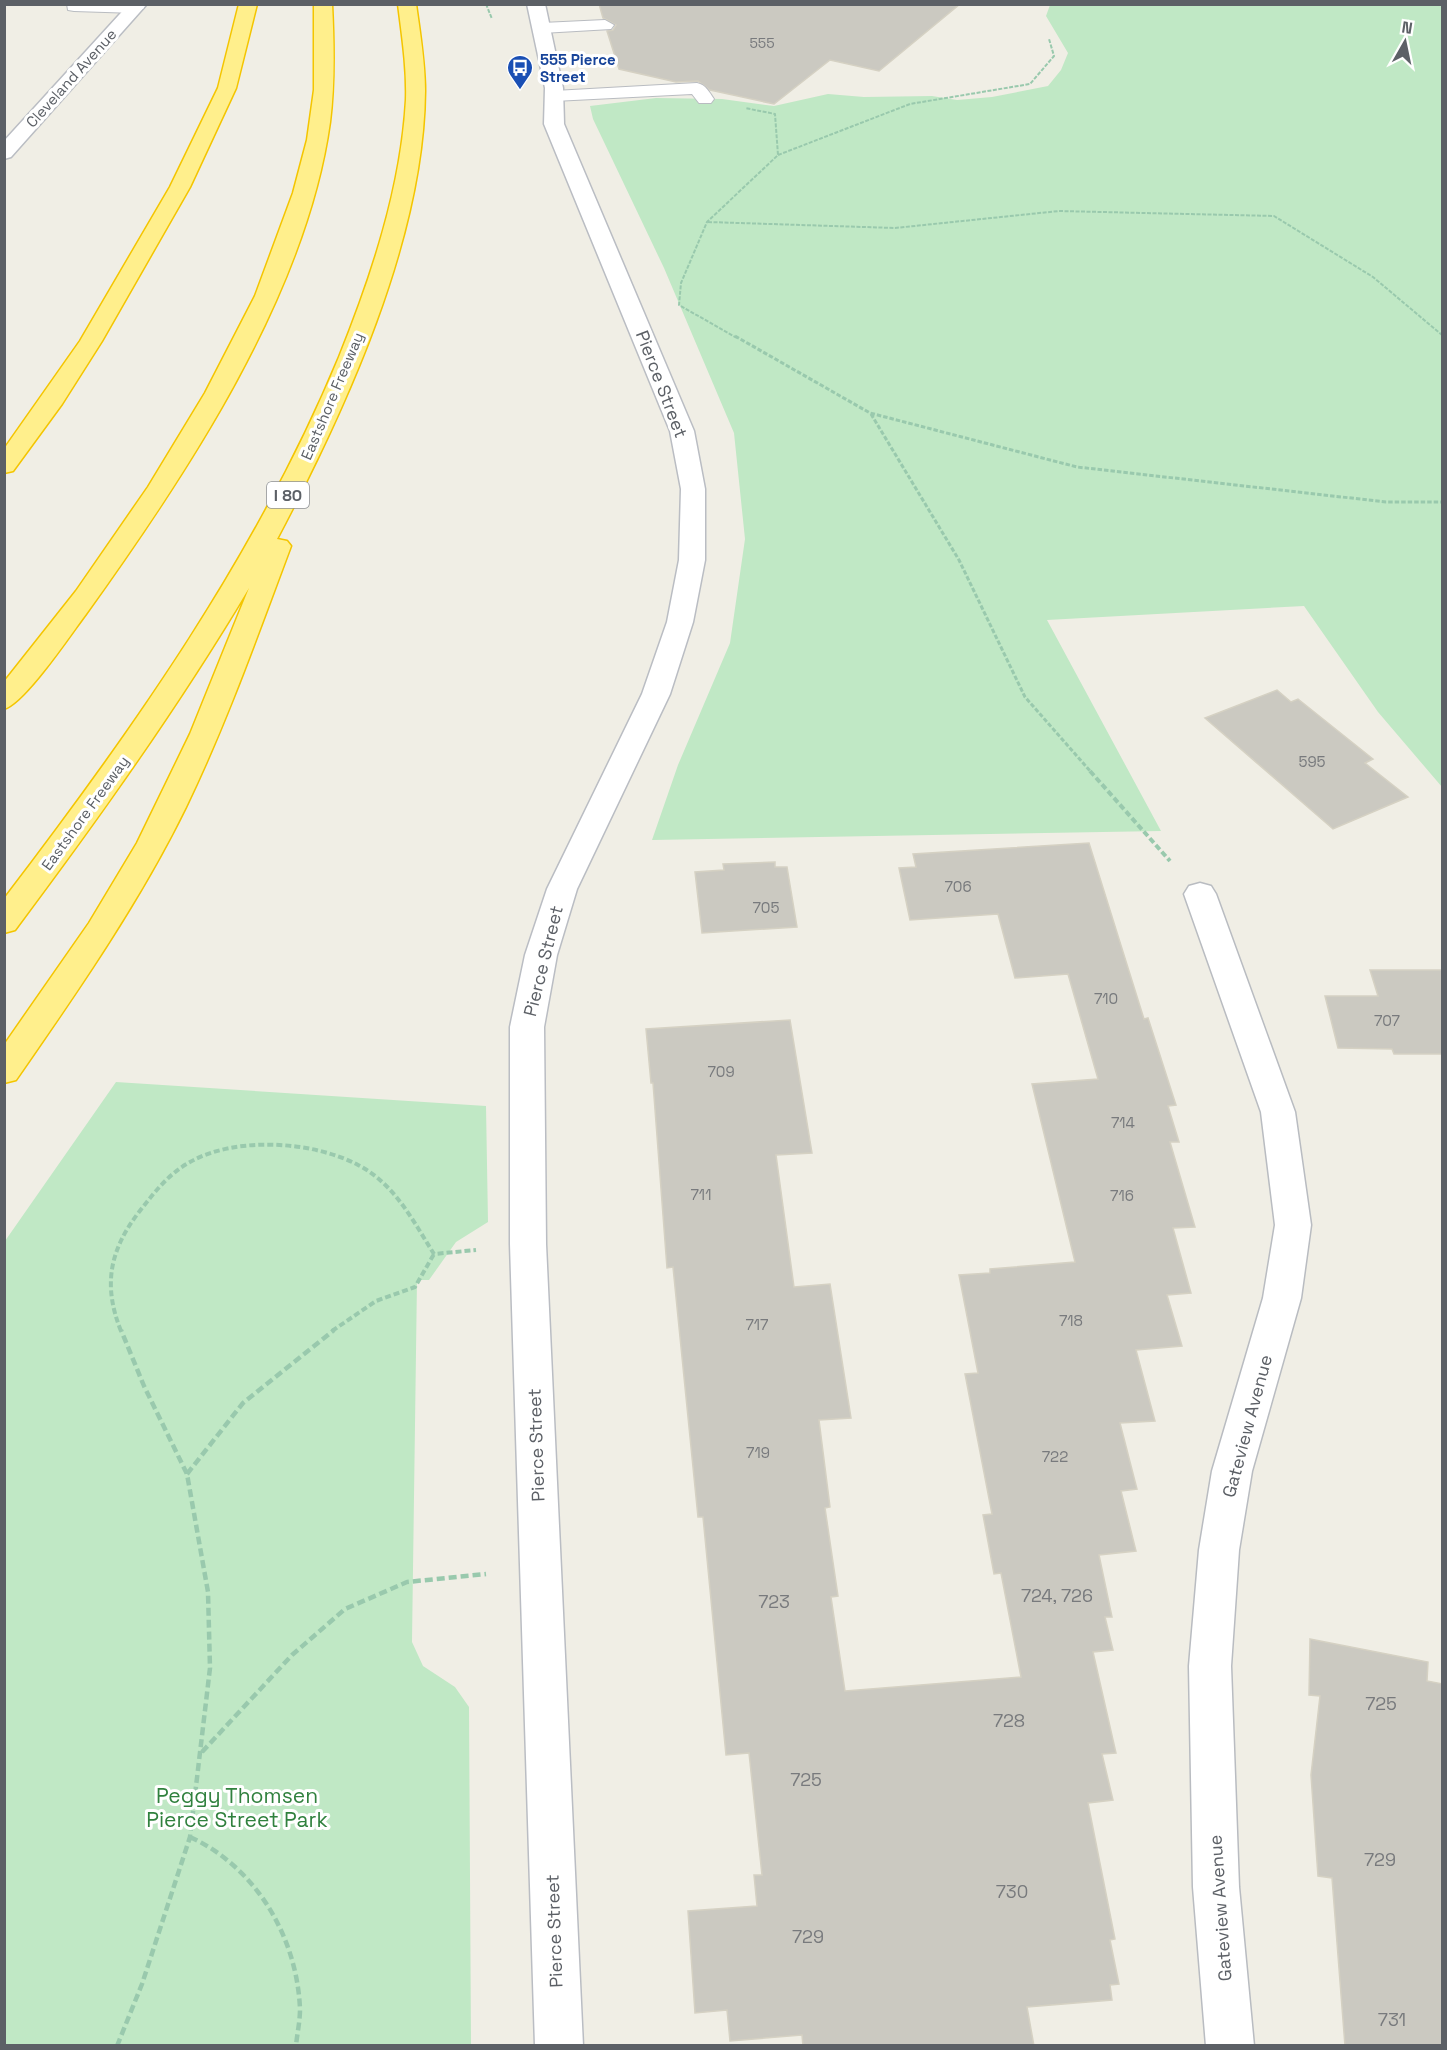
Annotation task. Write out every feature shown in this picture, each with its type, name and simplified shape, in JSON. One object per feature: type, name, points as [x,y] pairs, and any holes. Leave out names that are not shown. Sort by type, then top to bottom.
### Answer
[{"type":"highway","points":[[4,466],[50,404],[91,341],[180,187],[227,88],[248,4]]},
{"type":"highway","points":[[4,700],[79,604],[179,458],[217,395],[264,300],[298,214],[317,138],[325,71],[323,4]]},
{"type":"highway","name":"Eastshore Freeway","points":[[4,922],[115,773],[208,633],[282,507],[335,395],[387,254],[405,174],[415,100],[407,4]]},
{"type":"highway","points":[[4,1071],[110,915],[152,843],[186,777],[220,698],[335,395]]},
{"type":"street","name":"Pierce Street","points":[[536,4],[551,68],[554,124],[682,431],[693,489],[692,548],[680,622],[656,694],[562,889],[541,956],[527,1027],[528,1244],[559,2046]]},
{"type":"street","name":"Cleveland Avenue","points":[[4,153],[101,43],[138,6]]},
{"type":"street","name":"Gateview Avenue","points":[[1200,894],[1278,1112],[1293,1225],[1282,1298],[1232,1470],[1219,1550],[1215,1597],[1210,1666],[1216,1887],[1230,2046]]},
{"type":"lane","points":[[74,6],[138,6]]},
{"type":"lane","points":[[542,28],[605,25]]},
{"type":"lane","points":[[616,93],[645,71]]},
{"type":"lane","points":[[554,96],[697,88],[705,99]]},
{"type":"path","points":[[1049,39],[1054,56],[1030,84],[910,104],[778,155],[707,222],[681,283],[679,305],[870,413],[1077,467],[1386,502],[1443,502]]},
{"type":"path","points":[[775,114],[778,155]]},
{"type":"path","points":[[707,222],[895,228],[1059,211],[1274,216],[1373,277],[1443,335]]},
{"type":"path","points":[[870,413],[959,560],[1025,698],[1200,894]]},
{"type":"path","points":[[117,2046],[142,1984],[190,1837],[202,1753],[210,1668],[208,1592],[187,1474],[144,1386],[114,1313],[110,1266],[128,1226],[162,1182],[191,1161],[228,1149],[269,1144],[311,1148],[359,1165],[399,1197],[434,1254]]},
{"type":"path","points":[[434,1254],[528,1244]]},
{"type":"path","points":[[187,1474],[243,1403],[329,1333],[376,1301],[415,1287],[434,1254]]},
{"type":"path","points":[[202,1753],[292,1655],[345,1609],[407,1582],[540,1568]]},
{"type":"path","points":[[190,1837],[211,1844],[246,1875],[275,1917],[293,1966],[300,2011],[296,2046]]},
{"type":"green space","points":[[1050,5],[1442,5],[1442,787],[1378,712],[1304,606],[1047,620],[1161,831],[652,840],[678,765],[730,643],[745,539],[734,433],[664,268],[593,119],[590,106],[656,98],[722,99],[774,106],[828,94],[864,97],[932,96],[957,100],[992,97],[1048,86],[1061,70],[1068,53],[1046,16]]},
{"type":"green space","name":"Peggy Thomsen Pierce Street Park","points":[[116,1082],[486,1106],[488,1222],[456,1242],[429,1280],[417,1280],[412,1642],[423,1666],[455,1687],[469,1707],[471,2045],[5,2045],[5,1241]]},
{"type":"building","points":[[599,4],[960,4],[879,71],[830,60],[774,104],[710,90],[698,81],[676,82],[619,69],[607,31],[613,30],[616,25],[603,18]]},
{"type":"building","points":[[1277,690],[1291,702],[1298,699],[1373,759],[1365,763],[1408,797],[1333,829],[1205,718]]},
{"type":"building","points":[[1089,843],[1144,1019],[1148,1018],[1176,1105],[1168,1106],[1179,1142],[1170,1142],[1195,1227],[1173,1228],[1191,1293],[1167,1295],[1182,1346],[1136,1350],[1155,1421],[1120,1423],[1137,1489],[1121,1491],[1136,1551],[1099,1555],[1112,1617],[1105,1617],[1113,1650],[1093,1652],[1116,1753],[1102,1754],[1113,1800],[1088,1803],[1115,1939],[1110,1940],[1119,1984],[1110,1985],[1112,2000],[1027,2007],[1034,2046],[803,2046],[802,2035],[730,2041],[727,2010],[695,2013],[688,1911],[757,1906],[754,1875],[762,1875],[749,1753],[726,1755],[703,1517],[698,1517],[673,1267],[667,1268],[653,1083],[651,1083],[646,1029],[790,1020],[812,1153],[776,1155],[794,1287],[830,1284],[851,1418],[819,1420],[830,1507],[825,1508],[838,1596],[831,1597],[845,1691],[1021,1677],[1001,1573],[994,1574],[983,1515],[992,1514],[965,1374],[978,1373],[959,1275],[990,1273],[990,1269],[1075,1262],[1032,1084],[1098,1079],[1068,974],[1015,978],[998,914],[910,920],[899,868],[916,867],[913,854]]},
{"type":"building","points":[[775,862],[775,867],[787,867],[797,927],[702,933],[695,872],[724,870],[723,864]]},
{"type":"building","points":[[1370,970],[1443,970],[1443,1054],[1394,1054],[1392,1049],[1338,1048],[1325,996],[1378,996]]},
{"type":"building","points":[[1310,1639],[1428,1662],[1427,1681],[1443,1684],[1443,2046],[1345,2046],[1332,1878],[1318,1876],[1311,1775],[1320,1696],[1309,1695]]},
{"type":"place","name":"555 Pierce Street","points":[[520,91]]}]
